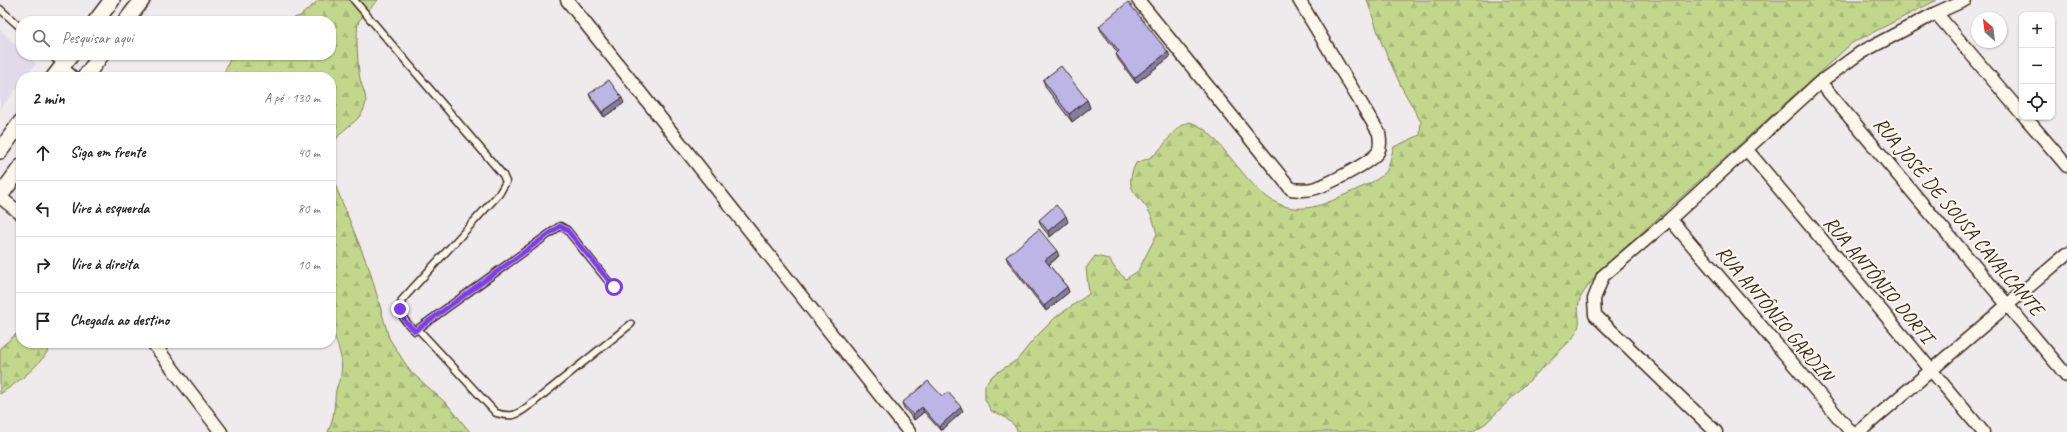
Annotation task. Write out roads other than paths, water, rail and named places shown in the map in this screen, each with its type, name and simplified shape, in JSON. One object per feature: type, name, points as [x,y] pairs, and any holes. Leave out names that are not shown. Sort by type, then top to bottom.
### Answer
[{"type":"street","points":[[100,16],[112,0]]},
{"type":"street","points":[[130,16],[142,0]]},
{"type":"street","points":[[567,0],[909,432]]},
{"type":"street","points":[[1138,0],[1291,190],[1302,191],[1316,188],[1370,161],[1378,152],[1381,143],[1379,134],[1299,0]]},
{"type":"street","points":[[1716,432],[1595,315],[1594,299],[1603,276],[1670,219],[1820,82],[1860,53],[1936,13],[1965,0]]},
{"type":"street","points":[[1936,13],[2019,110]]},
{"type":"street","points":[[89,72],[97,60]]},
{"type":"street","name":"RUA JOSÉ DE SOUSA CAVALCANTE","points":[[1820,82],[2067,376]]},
{"type":"street","points":[[2028,120],[2067,166]]},
{"type":"street","points":[[0,151],[16,129]]},
{"type":"street","name":"RUA ANTÔNIO DORTI","points":[[1747,150],[1983,432]]},
{"type":"street","points":[[16,174],[0,197],[16,210]]},
{"type":"street","name":"RUA ANTÔNIO GARDIN","points":[[1670,219],[1851,432]]},
{"type":"street","points":[[1859,432],[2067,254]]},
{"type":"street","points":[[157,348],[221,432]]},
{"type":"lane","points":[[354,0],[503,175],[506,182],[499,194],[402,300],[400,309],[405,321],[415,331],[560,226],[567,230],[614,287]]},
{"type":"lane","points":[[0,9],[16,23]]},
{"type":"lane","points":[[418,328],[496,413],[508,417],[518,414],[534,402],[631,324]]}]
